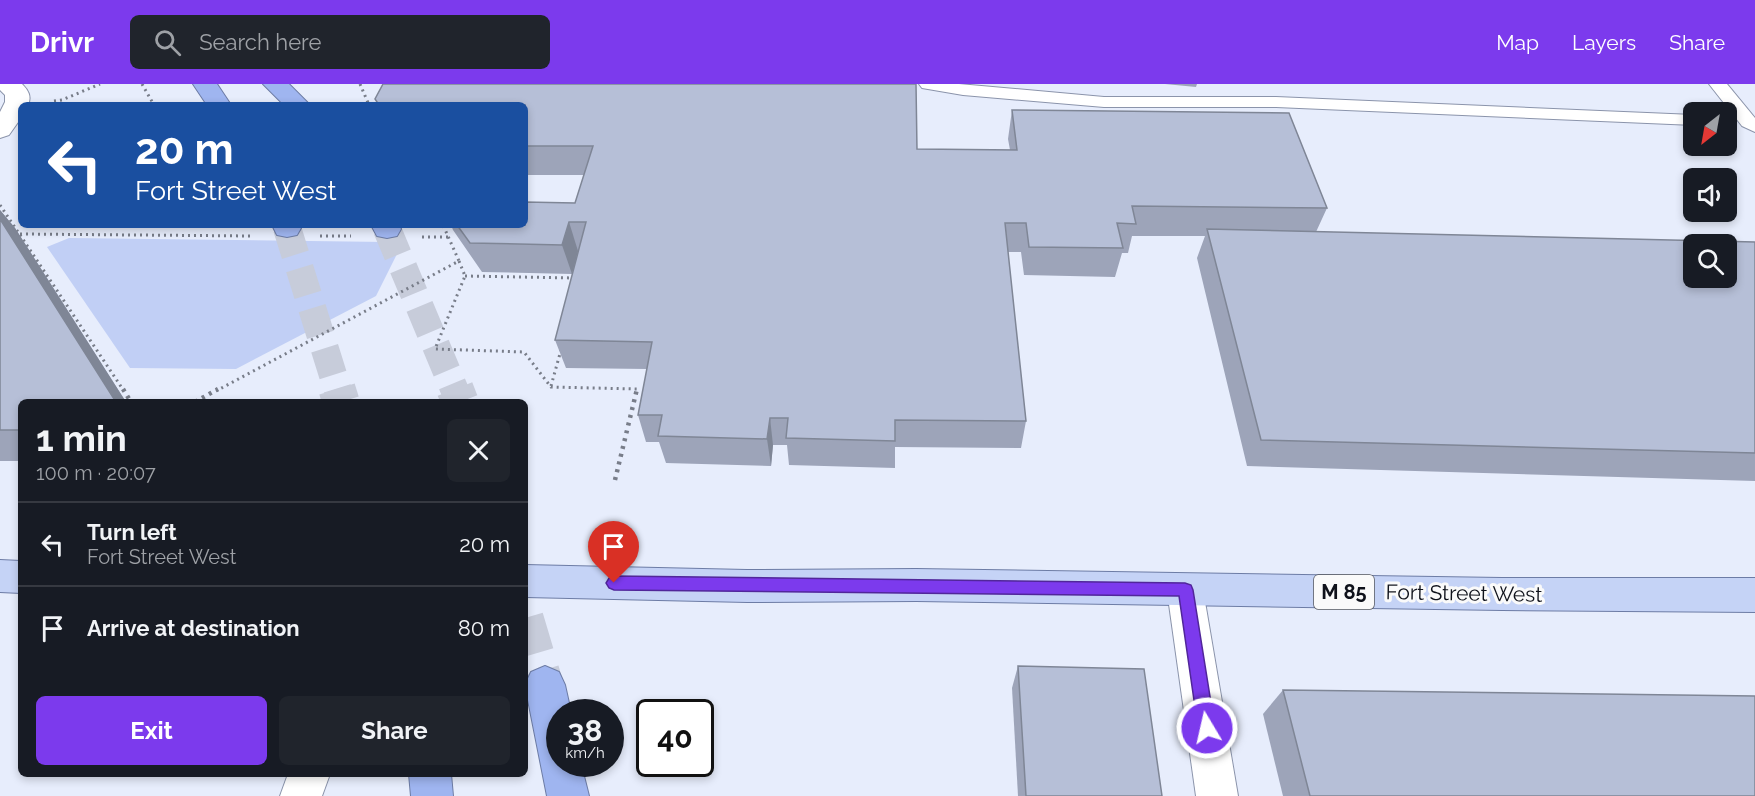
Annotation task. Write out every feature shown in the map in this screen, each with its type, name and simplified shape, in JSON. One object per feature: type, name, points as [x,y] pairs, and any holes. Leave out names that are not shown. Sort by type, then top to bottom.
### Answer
[{"type":"highway","points":[[205,84],[217,102]]},
{"type":"highway","points":[[275,84],[295,102]]},
{"type":"highway","points":[[308,84],[318,102]]},
{"type":"highway","points":[[544,685],[547,699]]},
{"type":"highway","points":[[430,777],[432,796]]},
{"type":"highway","points":[[564,777],[568,796]]},
{"type":"main road","points":[[0,576],[18,577]]},
{"type":"main road","name":"Fort Street West","points":[[528,581],[747,586],[926,585],[1185,590],[1755,595]]},
{"type":"street","points":[[0,130],[17,102],[17,93],[10,86]]},
{"type":"street","points":[[1185,590],[1217,796]]},
{"type":"street","points":[[301,796],[308,777]]},
{"type":"lane","points":[[928,84],[963,90],[1104,102],[1276,102],[1683,120]]},
{"type":"lane","points":[[1718,84],[1751,124]]},
{"type":"path","points":[[54,101],[62,100],[100,84]]},
{"type":"path","points":[[142,84],[152,102]]},
{"type":"path","points":[[360,84],[368,102]]},
{"type":"path","points":[[0,205],[129,399]]},
{"type":"path","points":[[444,228],[465,276],[435,349],[524,352],[551,387]]},
{"type":"path","points":[[395,230],[448,237]]},
{"type":"path","points":[[20,234],[258,236]]},
{"type":"path","points":[[317,236],[353,236]]},
{"type":"path","points":[[201,399],[459,261]]},
{"type":"path","points":[[465,276],[580,278]]},
{"type":"path","points":[[551,387],[563,343]]},
{"type":"path","points":[[551,387],[637,389],[615,480]]},
{"type":"shaded area","points":[[69,238],[385,242],[399,250],[376,296],[236,369],[130,368],[47,247]]},
{"type":"building","points":[[383,84],[916,84],[917,149],[1017,150],[1012,110],[1289,113],[1327,208],[1132,206],[1136,224],[1117,223],[1123,248],[1029,247],[1026,223],[1005,223],[1026,421],[895,420],[895,441],[786,438],[788,418],[770,418],[767,439],[658,436],[662,415],[638,415],[652,342],[555,340],[586,222],[569,222],[562,245],[470,243],[459,228],[528,228],[528,202],[575,203],[593,146],[528,146],[528,102],[377,102],[375,99]]},
{"type":"building","points":[[0,219],[114,399],[18,399],[18,430],[0,430]]},
{"type":"building","points":[[1207,229],[1683,240],[1683,288],[1737,288],[1737,242],[1755,242],[1755,453],[1261,440]]},
{"type":"building","points":[[1018,666],[1144,669],[1162,796],[1026,796]]},
{"type":"building","points":[[1283,690],[1755,696],[1755,796],[1310,796]]},
{"type":"tunnel","points":[[287,228],[338,391]]},
{"type":"tunnel","points":[[387,229],[455,391]]},
{"type":"tunnel","points":[[337,389],[340,399]]},
{"type":"tunnel","points":[[455,389],[459,399]]},
{"type":"tunnel","points":[[528,628],[545,685]]},
{"type":"route","points":[[614,583],[1185,590],[1207,728]]}]
